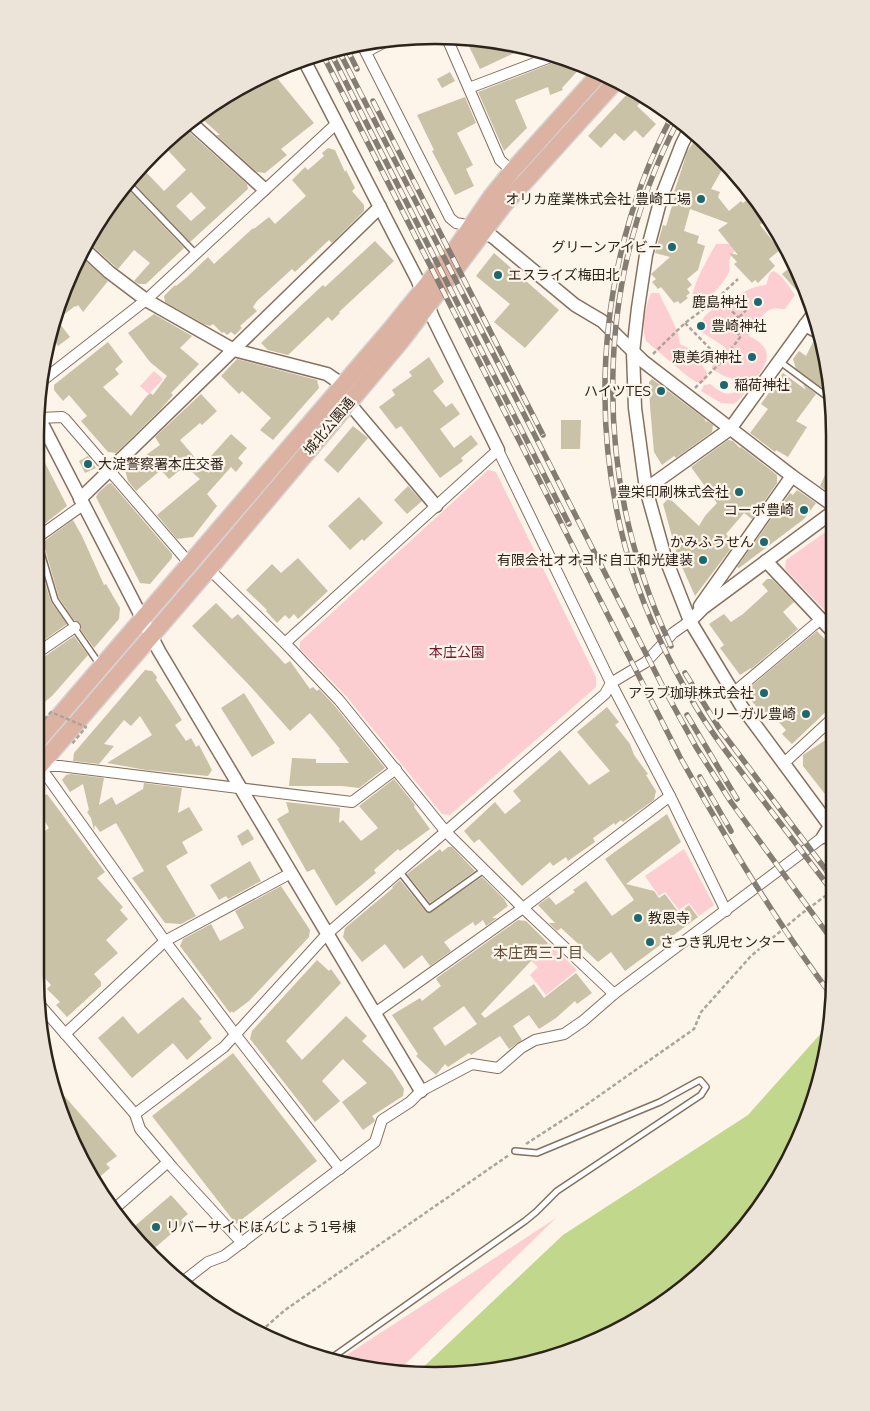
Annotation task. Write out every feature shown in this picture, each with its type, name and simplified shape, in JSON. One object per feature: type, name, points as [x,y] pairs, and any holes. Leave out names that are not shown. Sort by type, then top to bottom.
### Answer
[{"type":"main road","name":"城北公園通","points":[[44,758],[209,569],[428,307],[478,229],[491,196],[595,78]]},
{"type":"main road","name":"城北公園通","points":[[44,734],[422,290],[478,229],[510,199],[612,86]]},
{"type":"street","points":[[450,45],[500,160],[512,171]]},
{"type":"street","points":[[364,50],[450,218],[456,223],[478,229],[575,304],[602,321],[644,362],[826,500]]},
{"type":"street","points":[[469,88],[544,60]]},
{"type":"street","points":[[307,66],[422,290],[428,307],[611,683],[670,796],[726,911]]},
{"type":"street","points":[[48,376],[146,300],[336,124]]},
{"type":"street","points":[[195,127],[264,189]]},
{"type":"street","points":[[686,136],[658,208],[646,255],[633,352],[635,408],[646,489],[665,557],[690,621],[733,693],[826,821]]},
{"type":"street","points":[[44,533],[82,502],[111,470],[380,207]]},
{"type":"street","points":[[89,253],[109,272],[146,300],[234,350],[327,374],[343,385]]},
{"type":"street","points":[[646,489],[730,428],[809,320]]},
{"type":"street","points":[[805,325],[811,328]]},
{"type":"street","points":[[349,403],[436,506]]},
{"type":"street","points":[[45,417],[62,417],[65,419],[111,470],[190,564]]},
{"type":"street","points":[[44,441],[82,502],[159,652],[421,1091]]},
{"type":"street","points":[[286,643],[498,450]]},
{"type":"street","points":[[690,621],[713,585],[792,476]]},
{"type":"street","points":[[135,1114],[224,1047],[327,934],[605,694],[611,683],[646,662],[673,633],[690,621],[703,608],[826,517]]},
{"type":"street","points":[[766,561],[826,624]]},
{"type":"street","points":[[209,569],[286,643],[339,700],[446,832],[522,908],[614,994]]},
{"type":"street","points":[[733,693],[821,619]]},
{"type":"street","points":[[44,648],[74,627]]},
{"type":"street","points":[[783,764],[826,724]]},
{"type":"street","points":[[44,766],[60,766],[352,802],[396,769]]},
{"type":"street","points":[[44,776],[165,941],[340,1169]]},
{"type":"street","points":[[375,1013],[522,908],[670,796]]},
{"type":"street","points":[[187,1278],[208,1262],[224,1256],[242,1243],[375,1142],[382,1120],[410,1102],[421,1091],[472,1064],[498,1068],[521,1048],[536,1040],[564,1034],[583,1021],[614,994],[823,837],[826,832]]},
{"type":"street","points":[[65,1034],[165,941],[291,873]]},
{"type":"street","points":[[46,1012],[135,1114],[140,1129],[242,1243]]},
{"type":"street","points":[[119,1205],[168,1162]]},
{"type":"lane","points":[[132,188],[195,253]]},
{"type":"lane","points":[[779,361],[824,394]]},
{"type":"lane","points":[[44,560],[55,600],[101,666]]},
{"type":"lane","points":[[400,872],[429,909],[484,869]]},
{"type":"lane","points":[[336,1355],[525,1221],[557,1191],[701,1095],[706,1087],[700,1080],[660,1102],[537,1153],[515,1151]]},
{"type":"path","points":[[644,362],[685,323],[738,279]]},
{"type":"path","points":[[718,297],[739,318]]},
{"type":"path","points":[[688,396],[722,361],[741,336],[730,327],[747,308]]},
{"type":"path","points":[[685,323],[722,361]]},
{"type":"path","points":[[44,720],[51,712],[86,727],[72,744]]},
{"type":"path","points":[[264,1328],[285,1310],[694,1029],[701,1012],[751,956],[826,896]]},
{"type":"green space","points":[[759,225],[766,233],[758,240],[734,252],[730,258],[727,276],[709,298],[695,310],[692,304],[692,296],[698,277],[716,244],[731,244]]},
{"type":"green space","points":[[774,271],[782,277],[795,295],[785,309],[768,311],[756,324],[749,336],[763,346],[767,357],[765,363],[753,383],[737,402],[734,404],[721,403],[701,391],[704,385],[710,384],[728,394],[735,392],[737,387],[731,378],[712,369],[712,363],[725,347],[700,331],[703,319],[720,305],[747,291],[766,285],[770,273]]},
{"type":"green space","points":[[651,293],[659,293],[674,324],[680,344],[694,351],[707,373],[704,382],[696,382],[686,375],[646,341],[644,317]]},
{"type":"green space","points":[[154,371],[163,379],[149,394],[140,386]]},
{"type":"green space","name":"本庄公園","points":[[488,470],[496,472],[596,677],[596,687],[450,815],[442,814],[346,696],[300,649],[300,642]]},
{"type":"green space","points":[[826,532],[826,612],[785,569],[786,560]]},
{"type":"green space","points":[[684,849],[714,905],[699,916],[689,903],[679,910],[665,892],[659,896],[645,876]]},
{"type":"green space","points":[[549,943],[577,970],[546,995],[530,975],[538,967],[531,961]]},
{"type":"green space","points":[[556,1218],[404,1366],[344,1356]]},
{"type":"shaded area","points":[[822,1032],[813,1077],[805,1102],[786,1149],[774,1172],[729,1234],[693,1270],[631,1315],[608,1327],[561,1346],[511,1360],[486,1364],[424,1367],[563,1235],[748,1115]]},
{"type":"building","points":[[469,46],[516,52],[480,69]]},
{"type":"building","points":[[554,63],[577,71],[562,88],[563,90],[550,95],[548,87],[515,100],[527,128],[504,151],[478,92]]},
{"type":"building","points":[[450,72],[455,81],[442,88],[437,79]]},
{"type":"building","points":[[277,78],[314,123],[281,149],[287,155],[265,173],[257,172],[216,135],[220,135],[204,120],[239,96]]},
{"type":"building","points":[[627,94],[640,102],[637,106],[656,124],[643,138],[635,130],[624,141],[615,133],[601,148],[588,136]]},
{"type":"building","points":[[465,97],[476,123],[457,133],[473,165],[466,169],[474,186],[455,195],[432,151],[434,150],[417,115]]},
{"type":"building","points":[[188,132],[247,184],[248,189],[190,242],[135,184],[146,172],[164,191],[186,170],[167,150]],"holes":[[[191,192],[206,208],[191,221],[176,206]]]},
{"type":"building","points":[[694,142],[712,158],[722,169],[711,189],[720,192],[718,197],[729,211],[741,201],[743,203],[747,200],[763,222],[760,225],[780,250],[769,259],[775,266],[758,283],[755,280],[752,283],[734,264],[737,262],[729,253],[738,255],[718,230],[728,223],[690,209],[684,231],[699,236],[697,243],[705,246],[698,270],[687,279],[692,285],[687,289],[690,293],[686,296],[688,298],[680,304],[678,301],[674,303],[661,287],[658,289],[652,282],[656,279],[651,274],[670,257],[655,253],[663,225],[666,226],[675,196],[673,195],[687,152]]},
{"type":"building","points":[[328,148],[335,150],[355,188],[352,191],[364,205],[364,211],[332,243],[329,240],[295,272],[292,269],[257,301],[253,307],[257,311],[240,326],[242,328],[235,335],[231,332],[227,335],[224,332],[222,333],[213,324],[210,326],[204,324],[165,302],[164,296],[208,257],[214,264],[252,229],[269,217],[275,224],[306,196],[292,180],[305,167],[308,170],[324,156],[322,153]]},
{"type":"building","points":[[130,191],[184,248],[146,284],[139,284],[134,281],[150,263],[134,250],[118,269],[92,246]]},
{"type":"building","points":[[375,241],[394,261],[339,312],[332,321],[328,317],[288,355],[268,350],[261,343],[323,285],[325,287]]},
{"type":"building","points":[[494,253],[559,310],[525,348],[494,322],[510,304],[476,276]]},
{"type":"building","points":[[85,260],[108,281],[83,312],[78,305],[63,315]]},
{"type":"building","points":[[789,268],[799,293],[782,274]]},
{"type":"building","points":[[154,314],[192,336],[180,348],[199,364],[171,393],[173,395],[160,410],[116,453],[108,452],[81,421],[87,416],[69,395],[63,401],[54,390],[54,385],[108,342],[123,362],[115,369],[119,374],[103,387],[131,416],[150,393],[153,395],[167,376],[150,362],[128,333]]},
{"type":"building","points":[[60,324],[70,337],[58,346],[55,342]]},
{"type":"building","points":[[813,342],[815,343],[823,384],[821,387],[796,369],[793,359],[799,351],[806,356]]},
{"type":"building","points":[[429,357],[444,382],[433,391],[446,407],[452,403],[460,414],[440,429],[454,448],[471,435],[478,444],[461,458],[463,461],[440,478],[401,426],[396,429],[379,407],[395,395],[392,390],[412,376],[409,372]]},
{"type":"building","points":[[237,359],[317,380],[319,388],[273,440],[260,430],[271,418],[242,391],[239,394],[221,376]]},
{"type":"building","points":[[783,373],[806,390],[803,384],[816,394],[796,421],[807,427],[788,457],[776,450],[775,452],[750,433],[768,409],[761,404]]},
{"type":"building","points":[[652,379],[704,418],[706,422],[713,425],[712,432],[676,458],[674,456],[662,465],[654,452],[649,382]]},
{"type":"building","points":[[201,394],[217,411],[202,425],[200,423],[180,440],[202,466],[231,434],[247,448],[238,458],[243,463],[236,472],[231,467],[207,494],[217,506],[193,537],[177,539],[157,515],[200,479],[185,466],[169,479],[161,470],[136,491],[128,481],[125,470],[160,445],[155,437]]},
{"type":"building","points":[[561,420],[581,420],[580,449],[561,449]]},
{"type":"building","points":[[353,426],[368,438],[338,473],[324,460]]},
{"type":"building","points":[[728,440],[733,441],[777,475],[777,483],[752,519],[744,513],[726,534],[735,543],[695,596],[678,558],[663,504],[669,498],[699,526],[717,503],[691,467]]},
{"type":"building","points":[[88,456],[96,468],[85,473],[79,461]]},
{"type":"building","points":[[44,461],[67,506],[44,524]]},
{"type":"building","points":[[825,475],[826,475],[826,490],[820,486]]},
{"type":"building","points":[[111,483],[172,554],[172,558],[150,584],[140,583],[96,497],[98,493]]},
{"type":"building","points":[[408,486],[422,501],[407,514],[394,500]]},
{"type":"building","points":[[797,490],[816,503],[804,519],[739,568],[737,567],[790,493],[793,495]]},
{"type":"building","points":[[359,497],[383,523],[364,541],[362,539],[350,550],[328,526]]},
{"type":"building","points":[[73,520],[104,585],[106,584],[120,608],[119,619],[94,648],[81,630],[80,623],[74,620],[59,598],[44,541]]},
{"type":"building","points":[[298,558],[328,591],[298,619],[294,614],[289,619],[285,615],[277,623],[267,610],[246,590],[272,564],[281,573]]},
{"type":"building","points":[[44,579],[51,602],[67,624],[44,640]]},
{"type":"building","points":[[767,579],[772,579],[794,602],[783,612],[798,629],[751,669],[740,675],[720,648],[724,645],[709,624],[724,614],[731,622],[743,614],[768,591],[762,584]]},
{"type":"building","points":[[216,603],[232,619],[238,614],[285,664],[290,661],[310,689],[313,687],[317,691],[319,689],[385,768],[359,788],[342,786],[289,786],[292,758],[316,759],[316,763],[349,763],[340,749],[310,713],[290,731],[192,626]]},
{"type":"building","points":[[817,631],[826,640],[826,712],[792,744],[782,734],[786,730],[772,715],[767,719],[748,697],[749,688]]},
{"type":"building","points":[[74,636],[88,655],[52,696],[44,702],[44,657]]},
{"type":"building","points":[[145,670],[152,671],[157,677],[156,680],[182,720],[175,725],[186,741],[191,738],[196,747],[199,745],[212,770],[208,776],[146,770],[107,763],[152,735],[140,716],[131,726],[124,720],[104,744],[114,746],[99,764],[73,761],[74,753]]},
{"type":"building","points":[[244,693],[275,743],[252,757],[221,708]]},
{"type":"building","points":[[607,707],[619,722],[615,725],[630,744],[634,755],[648,774],[646,775],[656,791],[654,800],[623,822],[621,820],[615,825],[614,823],[593,838],[595,842],[568,861],[566,857],[553,866],[550,862],[522,886],[479,839],[474,843],[464,831],[495,802],[505,814],[521,801],[513,791],[560,750],[589,785],[610,771],[577,732]]},
{"type":"building","points":[[826,740],[825,794],[803,766],[803,755]]},
{"type":"building","points":[[66,775],[104,778],[99,805],[112,797],[116,805],[143,789],[144,783],[182,788],[178,813],[189,807],[203,830],[182,842],[188,853],[166,866],[196,916],[181,924],[165,923],[132,878],[144,871],[116,823],[100,832],[95,825],[94,830],[91,818],[87,812],[89,810],[83,784],[70,792],[62,780]]},
{"type":"building","points":[[394,779],[415,805],[414,807],[430,829],[400,851],[398,849],[374,870],[376,873],[336,906],[314,869],[307,872],[277,819],[289,812],[286,802],[340,808],[339,823],[343,820],[361,841],[378,828],[359,806]]},
{"type":"building","points":[[47,794],[105,872],[97,878],[123,907],[120,910],[128,919],[106,940],[118,953],[94,974],[101,982],[101,986],[67,1017],[56,1005],[60,1002],[47,989],[51,985],[44,977],[44,832],[49,828],[44,821],[44,796]]},
{"type":"building","points":[[667,814],[681,842],[626,884],[654,891],[659,898],[665,894],[679,913],[689,905],[698,917],[625,971],[611,952],[598,962],[561,928],[557,931],[549,923],[555,923],[538,905],[549,897],[556,905],[575,892],[573,890],[586,881],[612,916],[634,900],[605,859]]},
{"type":"building","points":[[248,829],[254,839],[242,846],[237,836]]},
{"type":"building","points":[[448,847],[452,847],[475,871],[430,903],[407,874],[440,849],[442,852]]},
{"type":"building","points":[[250,861],[261,881],[228,899],[226,896],[219,900],[210,885]]},
{"type":"building","points":[[482,877],[504,899],[508,906],[492,918],[497,918],[486,926],[483,920],[475,926],[473,922],[444,942],[451,951],[430,966],[422,955],[404,969],[385,944],[362,962],[343,937],[345,928],[400,880],[426,912],[429,913]]},
{"type":"building","points":[[281,886],[310,930],[309,937],[249,1001],[233,1013],[232,1011],[230,1013],[180,946],[183,939],[211,924],[220,941],[244,928],[235,911]]},
{"type":"building","points":[[518,920],[526,921],[548,943],[481,1014],[485,1018],[534,984],[544,998],[576,973],[592,993],[577,1004],[575,1001],[556,1018],[539,1029],[529,1015],[513,1026],[522,1040],[509,1049],[500,1036],[448,1067],[445,1064],[436,1075],[416,1056],[418,1054],[392,1015],[420,998],[422,1001],[441,986],[436,979]],"holes":[[[464,1006],[477,1024],[445,1046],[433,1028]]]},
{"type":"building","points":[[317,960],[329,971],[331,969],[341,983],[286,1041],[302,1060],[346,1016],[367,1036],[362,1041],[392,1070],[404,1089],[403,1096],[372,1116],[375,1120],[374,1122],[363,1130],[342,1102],[367,1083],[343,1059],[322,1081],[340,1101],[315,1122],[250,1039],[252,1031]]},
{"type":"building","points":[[183,997],[202,1019],[199,1021],[212,1038],[187,1060],[173,1043],[132,1078],[98,1038],[123,1016],[138,1034]]},
{"type":"building","points":[[233,1053],[317,1161],[236,1224],[152,1116]]},
{"type":"building","points":[[62,1094],[117,1156],[106,1164],[110,1168],[99,1177],[84,1149]]},
{"type":"building","name":"リバーサイドほんじょう1号棟","points":[[171,1195],[188,1214],[181,1220],[184,1223],[154,1249],[135,1226]]},
{"type":"railway","points":[[349,53],[357,69]]},
{"type":"railway","points":[[341,55],[663,687],[696,747],[731,802],[826,932]]},
{"type":"railway","points":[[333,57],[569,524]]},
{"type":"railway","points":[[325,60],[680,757],[752,879],[826,987]]},
{"type":"railway","points":[[373,101],[543,435]]},
{"type":"railway","points":[[669,122],[649,165],[631,217],[617,271],[608,326],[605,381],[607,436],[613,492],[625,546],[645,607],[682,683],[721,745],[826,883]]},
{"type":"railway","points":[[671,646],[645,582],[627,516],[616,449],[613,381],[617,314],[630,247],[650,182],[675,127]]},
{"type":"railway","points":[[685,673],[719,728],[826,870]]},
{"type":"railway","points":[[687,715],[737,799]]},
{"type":"railway","points":[[700,777],[731,831]]},
{"type":"place","name":"オリカ産業株式会社 豊崎工場","points":[[701,199]]},
{"type":"place","name":"グリーンアイビー","points":[[672,247]]},
{"type":"place","name":"エスライズ梅田北","points":[[498,275]]},
{"type":"place","name":"鹿島神社","points":[[758,302]]},
{"type":"place","name":"豊崎神社","points":[[701,326]]},
{"type":"place","name":"恵美須神社","points":[[752,357]]},
{"type":"place","name":"稲荷神社","points":[[724,385]]},
{"type":"place","name":"ハイツTES","points":[[661,391]]},
{"type":"place","name":"大淀警察署本庄交番","points":[[88,464]]},
{"type":"place","name":"豊栄印刷株式会社","points":[[739,492]]},
{"type":"place","name":"コーポ豊崎","points":[[804,510]]},
{"type":"place","name":"かみふうせん","points":[[764,542]]},
{"type":"place","name":"有限会社オオヨド自工和光建装","points":[[703,560]]},
{"type":"place","name":"アラブ珈琲株式会社","points":[[764,693]]},
{"type":"place","name":"リーガル豊崎","points":[[806,714]]},
{"type":"place","name":"教恩寺","points":[[638,918]]},
{"type":"place","name":"さつき乳児センター","points":[[650,942]]},
{"type":"place","name":"リバーサイドほんじょう1号棟","points":[[156,1227]]},
{"type":"district","name":"本庄西三丁目","points":[[538,953]]}]
